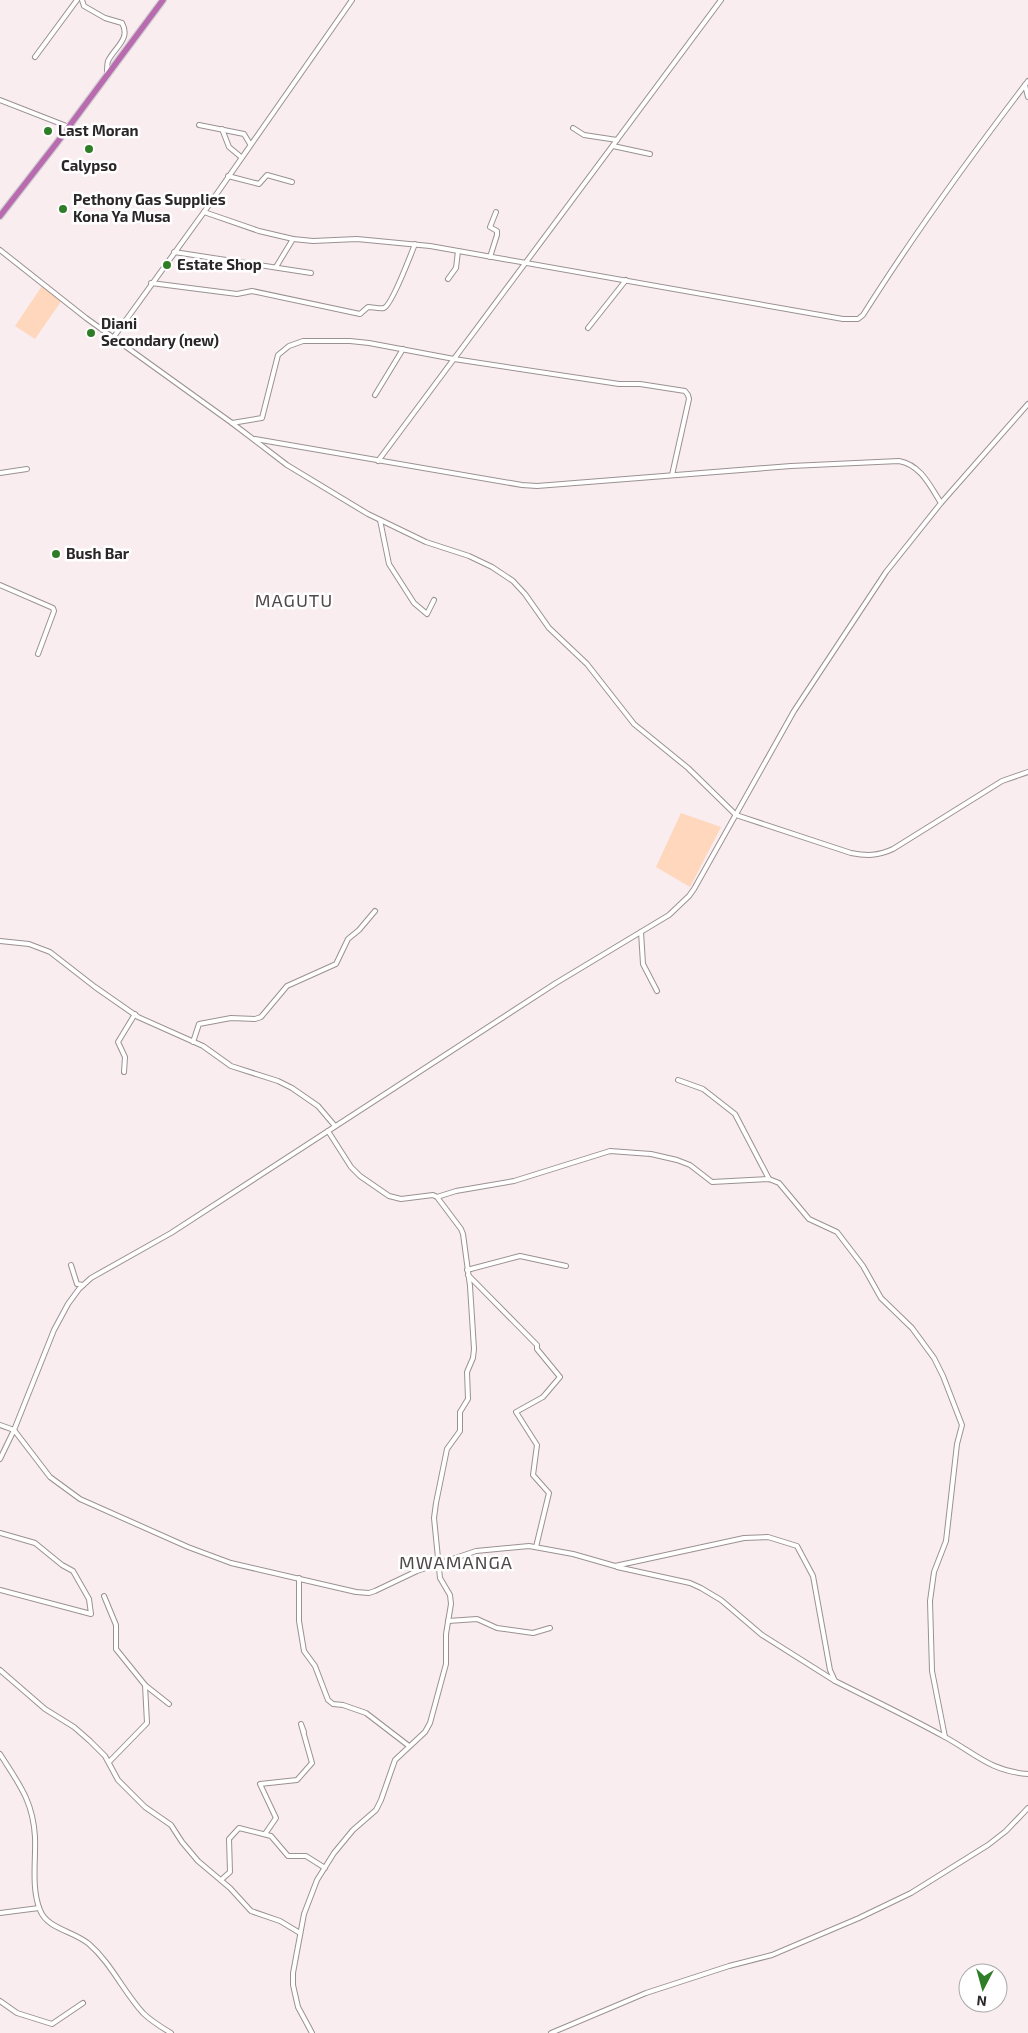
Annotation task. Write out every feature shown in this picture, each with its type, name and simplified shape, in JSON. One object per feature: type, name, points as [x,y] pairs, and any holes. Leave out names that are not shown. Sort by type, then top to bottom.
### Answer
[{"type":"highway","points":[[0,216],[163,0]]},
{"type":"street","points":[[35,57],[77,0]]},
{"type":"street","points":[[82,0],[84,6],[105,18],[122,23],[126,29],[124,39],[108,61],[107,75]]},
{"type":"street","points":[[113,338],[204,212],[352,0]]},
{"type":"street","points":[[378,461],[721,0]]},
{"type":"street","points":[[204,212],[259,231],[293,239],[313,241],[358,239],[415,244],[843,319],[858,319],[960,170],[1028,81]]},
{"type":"street","points":[[1024,86],[1028,97]]},
{"type":"street","points":[[0,100],[69,127]]},
{"type":"street","points":[[199,125],[244,134],[250,144]]},
{"type":"street","points":[[573,128],[584,135],[617,140]]},
{"type":"street","points":[[222,129],[229,148],[241,157]]},
{"type":"street","points":[[613,146],[650,154]]},
{"type":"street","points":[[228,176],[259,184],[267,175],[292,182]]},
{"type":"street","points":[[490,257],[497,234],[497,231],[490,227],[490,224],[496,212]]},
{"type":"street","points":[[276,267],[293,239]]},
{"type":"street","points":[[152,283],[237,294],[252,291],[360,314],[368,307],[383,308],[388,305],[415,244]]},
{"type":"street","points":[[0,250],[113,338],[232,422],[287,465],[380,520],[426,542],[468,556],[492,567],[513,582],[525,594],[549,628],[586,664],[634,724],[688,768],[736,815],[851,853],[879,856],[1002,780],[1028,772]]},
{"type":"street","points":[[448,279],[456,268],[458,251]]},
{"type":"street","points":[[174,252],[312,273]]},
{"type":"street","points":[[588,328],[626,280]]},
{"type":"street","points":[[232,422],[262,418],[278,355],[297,342],[350,341],[619,384],[640,384],[685,391],[689,399],[672,475]]},
{"type":"street","points":[[375,395],[403,349]]},
{"type":"street","points":[[0,1459],[14,1430],[54,1330],[68,1304],[91,1278],[171,1233],[556,983],[668,915],[689,896],[794,711],[886,572],[941,503],[1028,404]]},
{"type":"street","points":[[252,438],[378,461],[537,486],[791,466],[900,461],[909,463],[916,468],[928,482],[941,503]]},
{"type":"street","points":[[0,473],[27,469]]},
{"type":"street","points":[[380,520],[389,564],[414,603],[426,614],[434,600]]},
{"type":"street","points":[[0,584],[8,590],[53,608],[54,612],[38,654]]},
{"type":"street","points":[[193,1042],[200,1024],[231,1018],[255,1019],[262,1016],[287,986],[336,964],[348,939],[359,930],[375,911]]},
{"type":"street","points":[[641,932],[643,964],[657,991]]},
{"type":"street","points":[[0,941],[29,944],[50,952],[134,1014],[193,1042],[231,1066],[278,1081],[292,1088],[318,1106],[335,1126]]},
{"type":"street","points":[[124,1072],[125,1056],[118,1042],[134,1014]]},
{"type":"street","points":[[678,1080],[703,1089],[735,1114],[769,1179]]},
{"type":"street","points":[[328,1131],[360,1176],[389,1196],[397,1199],[427,1194],[437,1197],[456,1191],[514,1181],[610,1151],[651,1154],[690,1165],[712,1182],[769,1179],[779,1183],[809,1219],[837,1232],[863,1266],[885,1303],[907,1323],[934,1358],[961,1420],[962,1429],[957,1444],[946,1541],[934,1572],[930,1602],[932,1671],[946,1737]]},
{"type":"street","points":[[312,2033],[298,2007],[293,1985],[304,1914],[318,1880],[334,1853],[353,1830],[376,1810],[395,1760],[425,1732],[430,1723],[446,1664],[446,1634],[451,1604],[450,1595],[440,1578],[438,1541],[434,1518],[447,1449],[460,1431],[460,1412],[468,1399],[467,1372],[474,1350],[468,1272],[461,1229],[437,1197]]},
{"type":"street","points":[[468,1272],[520,1256],[566,1266]]},
{"type":"street","points":[[71,1265],[77,1284],[84,1285]]},
{"type":"street","points":[[468,1272],[537,1345],[537,1349],[560,1377],[543,1398],[516,1412],[537,1445],[533,1475],[549,1493],[536,1547]]},
{"type":"street","points":[[0,1425],[14,1430],[50,1478],[80,1499],[188,1547],[231,1563],[369,1593],[417,1571],[476,1551],[528,1546],[573,1554],[615,1566],[684,1581],[701,1588],[721,1600],[762,1635],[835,1681],[946,1737],[991,1766],[1015,1773],[1028,1774]]},
{"type":"street","points":[[0,1533],[35,1543],[62,1565],[73,1570],[89,1599],[91,1614],[0,1590]]},
{"type":"street","points":[[615,1566],[744,1538],[768,1536],[797,1546],[813,1576],[830,1670],[835,1681]]},
{"type":"street","points":[[299,1578],[299,1621],[304,1650],[315,1666],[328,1700],[333,1704],[343,1705],[366,1713],[409,1746]]},
{"type":"street","points":[[104,1596],[116,1625],[116,1649],[145,1685],[169,1704]]},
{"type":"street","points":[[448,1621],[477,1620],[497,1628],[533,1633],[550,1628]]},
{"type":"street","points":[[0,1670],[45,1709],[74,1727],[90,1741],[109,1762],[118,1780],[124,1787],[145,1807],[171,1825],[198,1861],[230,1888],[251,1911],[280,1920],[300,1933]]},
{"type":"street","points":[[109,1762],[147,1723],[145,1685]]},
{"type":"street","points":[[265,1834],[276,1818],[260,1784],[297,1780],[312,1763],[301,1724],[304,1732]]},
{"type":"street","points":[[0,1754],[25,1792],[29,1802],[35,1836],[36,1891],[39,1908],[44,1918],[89,1944],[107,1963],[144,2013],[171,2033]]},
{"type":"street","points":[[551,2033],[646,1993],[729,1966],[772,1955],[859,1918],[911,1893],[988,1845],[1006,1831],[1028,1808]]},
{"type":"street","points":[[220,1880],[230,1872],[229,1839],[239,1828],[271,1836],[288,1856],[306,1856],[325,1868]]},
{"type":"street","points":[[0,1913],[39,1908]]},
{"type":"street","points":[[0,2001],[17,2013],[52,2024],[83,2003]]},
{"type":"shaded area","points":[[42,286],[62,300],[35,339],[15,326]]},
{"type":"shaded area","points":[[681,813],[721,827],[690,887],[656,867]]},
{"type":"place","name":"Last Moran","points":[[48,131]]},
{"type":"place","name":"Calypso","points":[[89,149]]},
{"type":"place","name":"Pethony Gas Supplies Kona Ya Musa","points":[[63,209]]},
{"type":"place","name":"Estate Shop","points":[[167,265]]},
{"type":"place","name":"Diani Secondary (new)","points":[[91,333]]},
{"type":"place","name":"Bush Bar","points":[[56,554]]},
{"type":"district","name":"MAGUTU","points":[[294,601]]},
{"type":"district","name":"MWAMANGA","points":[[456,1563]]}]
